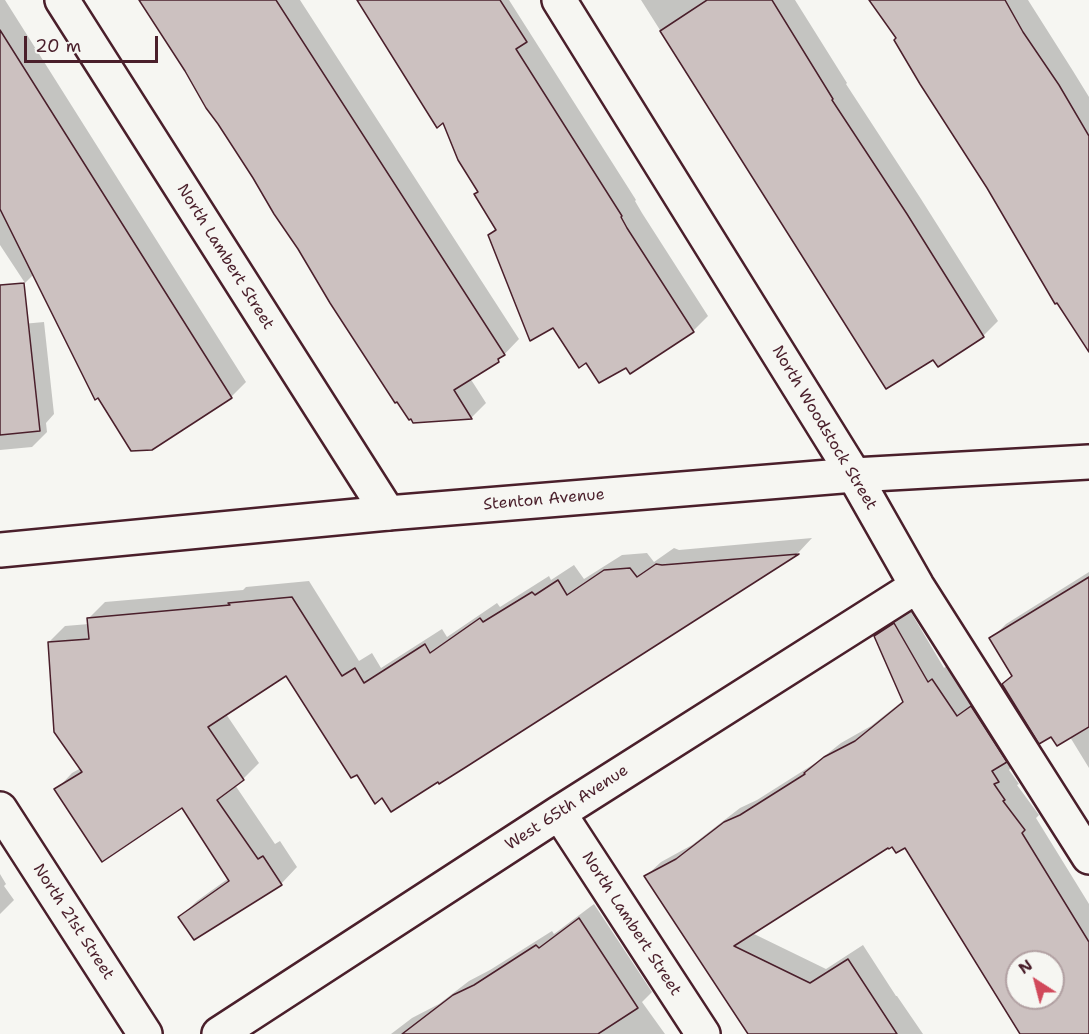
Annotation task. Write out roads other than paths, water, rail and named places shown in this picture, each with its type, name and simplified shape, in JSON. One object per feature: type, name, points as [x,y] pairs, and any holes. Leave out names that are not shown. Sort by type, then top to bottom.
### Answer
[{"type":"street","name":"North Lambert Street","points":[[62,0],[388,513]]},
{"type":"street","name":"North Woodstock Street","points":[[559,0],[854,475],[917,586],[1089,857]]},
{"type":"street","name":"Stenton Avenue","points":[[0,550],[388,513],[854,475],[1089,462]]},
{"type":"street","name":"West 65th Avenue","points":[[219,1034],[559,813],[917,586]]},
{"type":"street","name":"North 21st Street","points":[[0,809],[145,1034]]},
{"type":"street","name":"North Lambert Street","points":[[559,813],[703,1034]]}]
